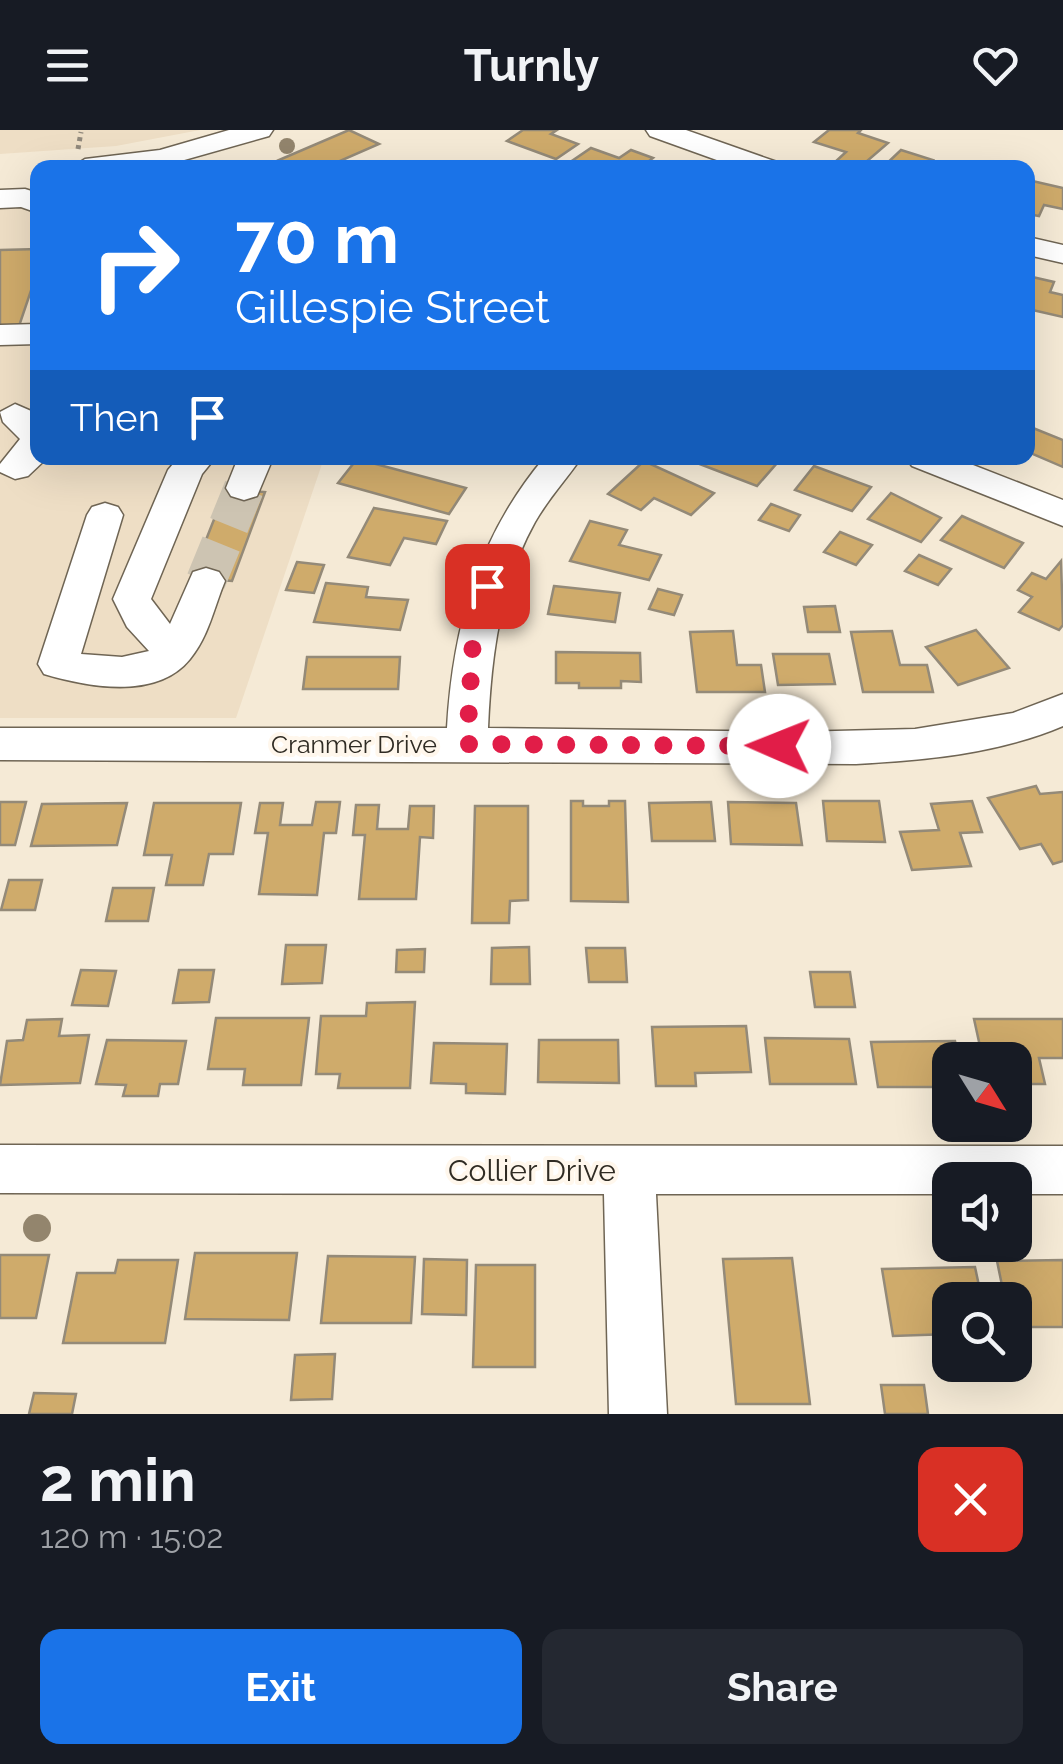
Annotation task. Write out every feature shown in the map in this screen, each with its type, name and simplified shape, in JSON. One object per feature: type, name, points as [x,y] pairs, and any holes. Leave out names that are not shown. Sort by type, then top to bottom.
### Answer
[{"type":"street","points":[[209,158],[259,130]]},
{"type":"street","points":[[660,130],[744,160]]},
{"type":"street","points":[[0,173],[30,171]]},
{"type":"street","points":[[0,199],[30,200]]},
{"type":"street","points":[[1035,248],[1063,254]]},
{"type":"street","points":[[0,335],[30,334]]},
{"type":"street","points":[[174,650],[141,616],[132,599],[162,516],[191,465]]},
{"type":"street","points":[[467,744],[473,639],[487,586],[537,486],[556,465]]},
{"type":"street","points":[[941,465],[1063,514]]},
{"type":"street","points":[[105,515],[58,664],[96,672],[140,670],[174,650],[206,581]]},
{"type":"street","name":"Cranmer Drive","points":[[0,744],[813,746],[958,741],[1006,732],[1063,709]]},
{"type":"street","name":"Collier Drive","points":[[0,1169],[1063,1170]]},
{"type":"street","points":[[629,1172],[638,1414]]},
{"type":"shaded area","points":[[0,130],[200,130],[116,146],[0,154]]},
{"type":"shaded area","points":[[30,190],[30,465],[322,465],[236,718],[0,718],[0,192]]},
{"type":"building","points":[[349,130],[379,144],[342,160],[279,160]]},
{"type":"building","points":[[523,130],[557,130],[551,134],[578,144],[556,159],[507,141]]},
{"type":"building","points":[[829,130],[861,130],[858,133],[888,143],[868,160],[837,160],[846,152],[814,142]]},
{"type":"building","points":[[591,148],[619,158],[631,150],[653,158],[650,160],[573,160]]},
{"type":"building","points":[[901,150],[933,160],[890,160]]},
{"type":"building","points":[[1035,182],[1063,188],[1063,209],[1044,205],[1039,216],[1035,215]]},
{"type":"building","points":[[30,249],[30,294],[18,329],[0,329],[0,250]]},
{"type":"building","points":[[1035,278],[1054,282],[1050,292],[1063,295],[1063,317],[1035,311]]},
{"type":"building","points":[[1035,429],[1063,440],[1063,467],[1035,455]]},
{"type":"building","points":[[352,465],[380,465],[466,488],[449,514],[338,483]]},
{"type":"building","points":[[640,465],[653,465],[714,493],[691,515],[654,498],[641,510],[608,494]]},
{"type":"building","points":[[702,465],[775,465],[757,486]]},
{"type":"building","points":[[814,466],[871,487],[852,511],[795,490]]},
{"type":"building","points":[[226,489],[265,492],[232,581],[191,578]]},
{"type":"building","points":[[891,493],[941,518],[921,542],[868,519]]},
{"type":"building","points":[[771,504],[800,515],[789,531],[759,520]]},
{"type":"building","points":[[374,508],[447,521],[436,544],[404,538],[390,565],[348,557]]},
{"type":"building","points":[[962,516],[1023,543],[1004,568],[941,540]]},
{"type":"building","points":[[590,521],[627,530],[619,545],[661,555],[649,580],[570,561]]},
{"type":"building","points":[[840,532],[872,545],[856,565],[824,552]]},
{"type":"building","points":[[919,555],[951,569],[938,585],[905,571]]},
{"type":"building","points":[[1061,561],[1063,625],[1059,630],[1019,612],[1032,597],[1018,590],[1032,573],[1046,579]]},
{"type":"building","points":[[297,562],[324,565],[314,593],[286,590]]},
{"type":"building","points":[[326,583],[368,587],[366,597],[408,600],[400,630],[314,622]]},
{"type":"building","points":[[554,586],[620,593],[615,622],[548,614]]},
{"type":"building","points":[[658,589],[682,595],[674,615],[649,609]]},
{"type":"building","points":[[835,606],[840,632],[808,632],[804,607]]},
{"type":"building","points":[[976,630],[1009,668],[958,685],[926,647]]},
{"type":"building","points":[[733,631],[737,665],[761,665],[765,692],[697,692],[690,632]]},
{"type":"building","points":[[892,631],[900,665],[927,665],[933,692],[863,692],[851,632]]},
{"type":"building","points":[[556,652],[640,653],[641,682],[621,681],[621,688],[579,688],[579,683],[556,683]]},
{"type":"building","points":[[773,654],[829,654],[835,684],[778,685]]},
{"type":"building","points":[[307,657],[400,657],[398,689],[303,689]]},
{"type":"building","points":[[1036,786],[1040,794],[1063,792],[1063,861],[1053,864],[1041,844],[1020,849],[988,798]]},
{"type":"building","points":[[571,801],[583,801],[583,806],[609,806],[609,801],[625,801],[628,902],[571,901]]},
{"type":"building","points":[[823,801],[879,801],[885,842],[827,841]]},
{"type":"building","points":[[972,801],[982,832],[960,833],[971,866],[912,870],[900,832],[939,830],[931,804]]},
{"type":"building","points":[[0,802],[26,802],[15,845],[0,845]]},
{"type":"building","points":[[316,802],[340,802],[336,833],[324,833],[317,895],[259,894],[268,833],[255,833],[260,803],[283,803],[280,825],[312,825]]},
{"type":"building","points":[[711,802],[715,841],[652,841],[649,803]]},
{"type":"building","points":[[728,802],[796,803],[802,845],[731,844]]},
{"type":"building","points":[[127,803],[117,845],[31,846],[42,804]]},
{"type":"building","points":[[154,803],[241,803],[233,854],[209,854],[203,885],[166,885],[172,855],[144,855]]},
{"type":"building","points":[[356,805],[379,805],[377,829],[408,829],[410,806],[434,806],[433,838],[420,837],[416,899],[359,899],[365,835],[353,835]]},
{"type":"building","points":[[475,806],[528,806],[528,900],[510,901],[509,923],[472,923]]},
{"type":"building","points":[[9,880],[42,880],[35,910],[1,910]]},
{"type":"building","points":[[113,888],[154,888],[148,921],[106,921]]},
{"type":"building","points":[[286,945],[326,945],[322,983],[282,984]]},
{"type":"building","points":[[529,947],[530,984],[491,984],[492,948]]},
{"type":"building","points":[[586,948],[625,948],[627,982],[589,982]]},
{"type":"building","points":[[425,949],[424,972],[396,972],[397,950]]},
{"type":"building","points":[[81,970],[116,971],[108,1006],[72,1005]]},
{"type":"building","points":[[179,970],[214,970],[209,1002],[173,1003]]},
{"type":"building","points":[[810,972],[850,972],[855,1007],[815,1007]]},
{"type":"building","points":[[415,1002],[410,1088],[338,1088],[340,1074],[316,1074],[321,1016],[366,1016],[367,1003]]},
{"type":"building","points":[[216,1018],[309,1018],[301,1085],[243,1085],[245,1069],[208,1069]]},
{"type":"building","points":[[62,1019],[59,1036],[89,1035],[80,1083],[0,1085],[7,1041],[23,1040],[27,1020]]},
{"type":"building","points":[[974,1019],[1063,1019],[1063,1058],[1039,1058],[1045,1084],[1032,1084],[1032,1042],[979,1042]]},
{"type":"building","points":[[746,1026],[751,1072],[695,1073],[696,1086],[656,1086],[652,1027]]},
{"type":"building","points":[[765,1038],[849,1039],[856,1084],[770,1084]]},
{"type":"building","points":[[107,1040],[186,1041],[178,1084],[160,1084],[158,1096],[123,1096],[126,1085],[96,1084]]},
{"type":"building","points":[[539,1040],[618,1040],[619,1083],[538,1082]]},
{"type":"building","points":[[955,1041],[955,1042],[932,1042],[932,1087],[878,1087],[871,1042]]},
{"type":"building","points":[[434,1043],[507,1044],[505,1094],[466,1093],[466,1084],[431,1083]]},
{"type":"building","points":[[195,1253],[297,1253],[289,1320],[185,1319]]},
{"type":"building","points":[[0,1255],[49,1255],[36,1318],[0,1318]]},
{"type":"building","points":[[328,1256],[415,1257],[411,1323],[321,1323]]},
{"type":"building","points":[[792,1258],[810,1404],[736,1404],[723,1259]]},
{"type":"building","points":[[424,1259],[467,1260],[466,1315],[422,1314]]},
{"type":"building","points":[[118,1260],[178,1260],[165,1343],[63,1343],[77,1273],[115,1273]]},
{"type":"building","points":[[1063,1260],[1063,1327],[1032,1327],[1032,1282],[1001,1282],[997,1262]]},
{"type":"building","points":[[476,1265],[535,1265],[535,1367],[473,1367]]},
{"type":"building","points":[[975,1267],[978,1282],[932,1282],[932,1335],[893,1336],[882,1269]]},
{"type":"building","points":[[335,1354],[332,1399],[291,1400],[295,1355]]},
{"type":"building","points":[[881,1385],[924,1385],[928,1414],[885,1414]]},
{"type":"building","points":[[34,1393],[76,1394],[72,1414],[29,1414]]},
{"type":"tunnel","points":[[206,581],[244,488]]},
{"type":"route","points":[[487,586],[473,639],[467,744],[779,746]]}]
